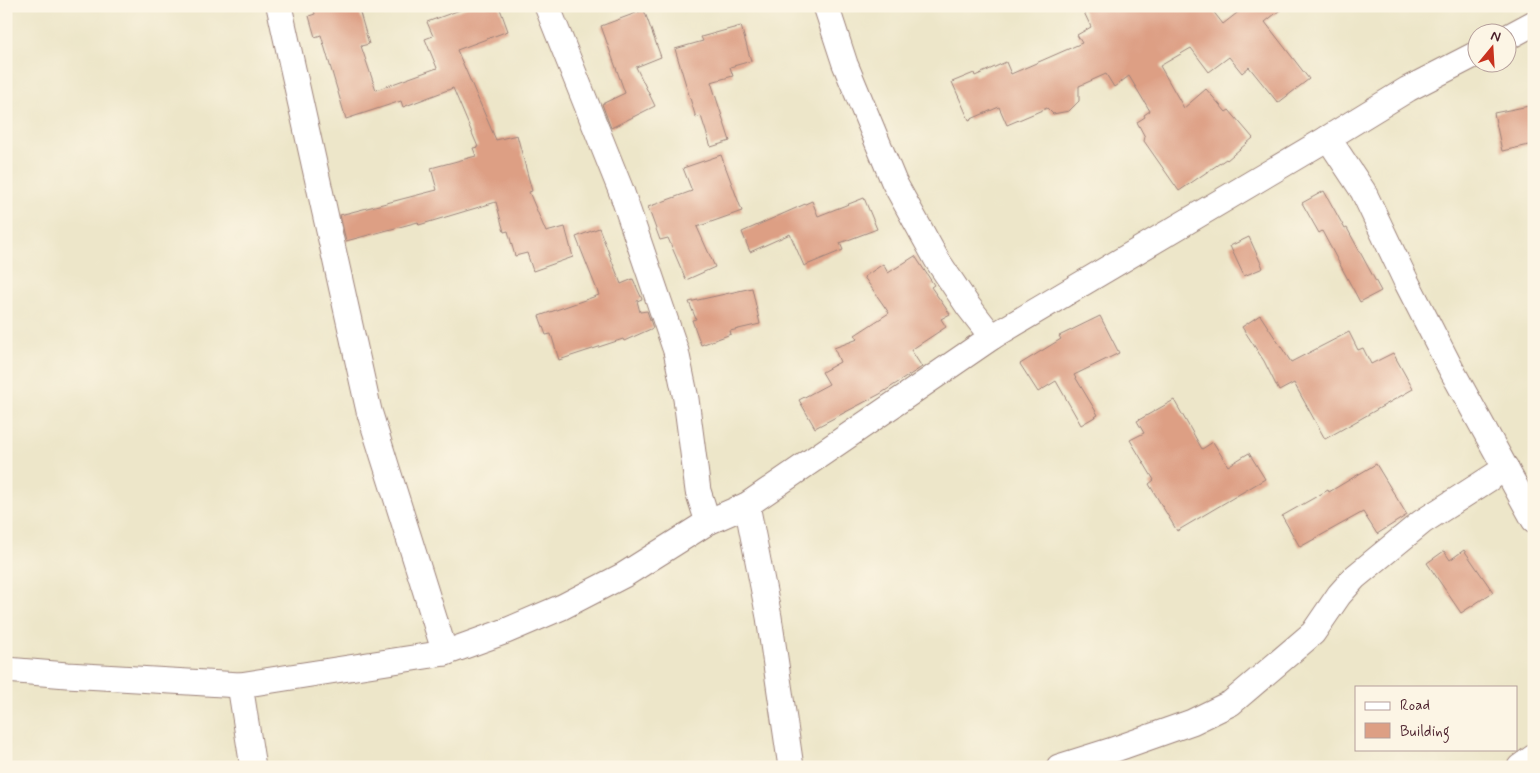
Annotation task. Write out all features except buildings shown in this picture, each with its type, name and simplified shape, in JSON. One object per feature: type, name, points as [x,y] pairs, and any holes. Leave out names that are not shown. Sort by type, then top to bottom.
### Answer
[{"type":"street","points":[[279,6],[369,411],[445,653]]},
{"type":"street","points":[[547,6],[622,193],[676,351],[686,399],[698,491],[708,522]]},
{"type":"street","points":[[826,6],[844,64],[894,182],[937,260],[968,306],[992,337]]},
{"type":"street","points":[[1518,32],[1534,23]]},
{"type":"street","points":[[6,670],[240,685],[445,653],[506,631],[562,607],[624,575],[708,522],[747,505],[992,337],[1408,89],[1468,57]]},
{"type":"street","points":[[1328,138],[1363,191],[1433,334],[1534,520]]},
{"type":"street","points":[[1059,767],[1192,722],[1231,703],[1313,633],[1339,595],[1355,577],[1422,522],[1506,468]]},
{"type":"street","points":[[747,505],[769,618],[792,767]]},
{"type":"street","points":[[240,685],[253,767]]},
{"type":"street","points":[[1520,767],[1534,756]]}]
